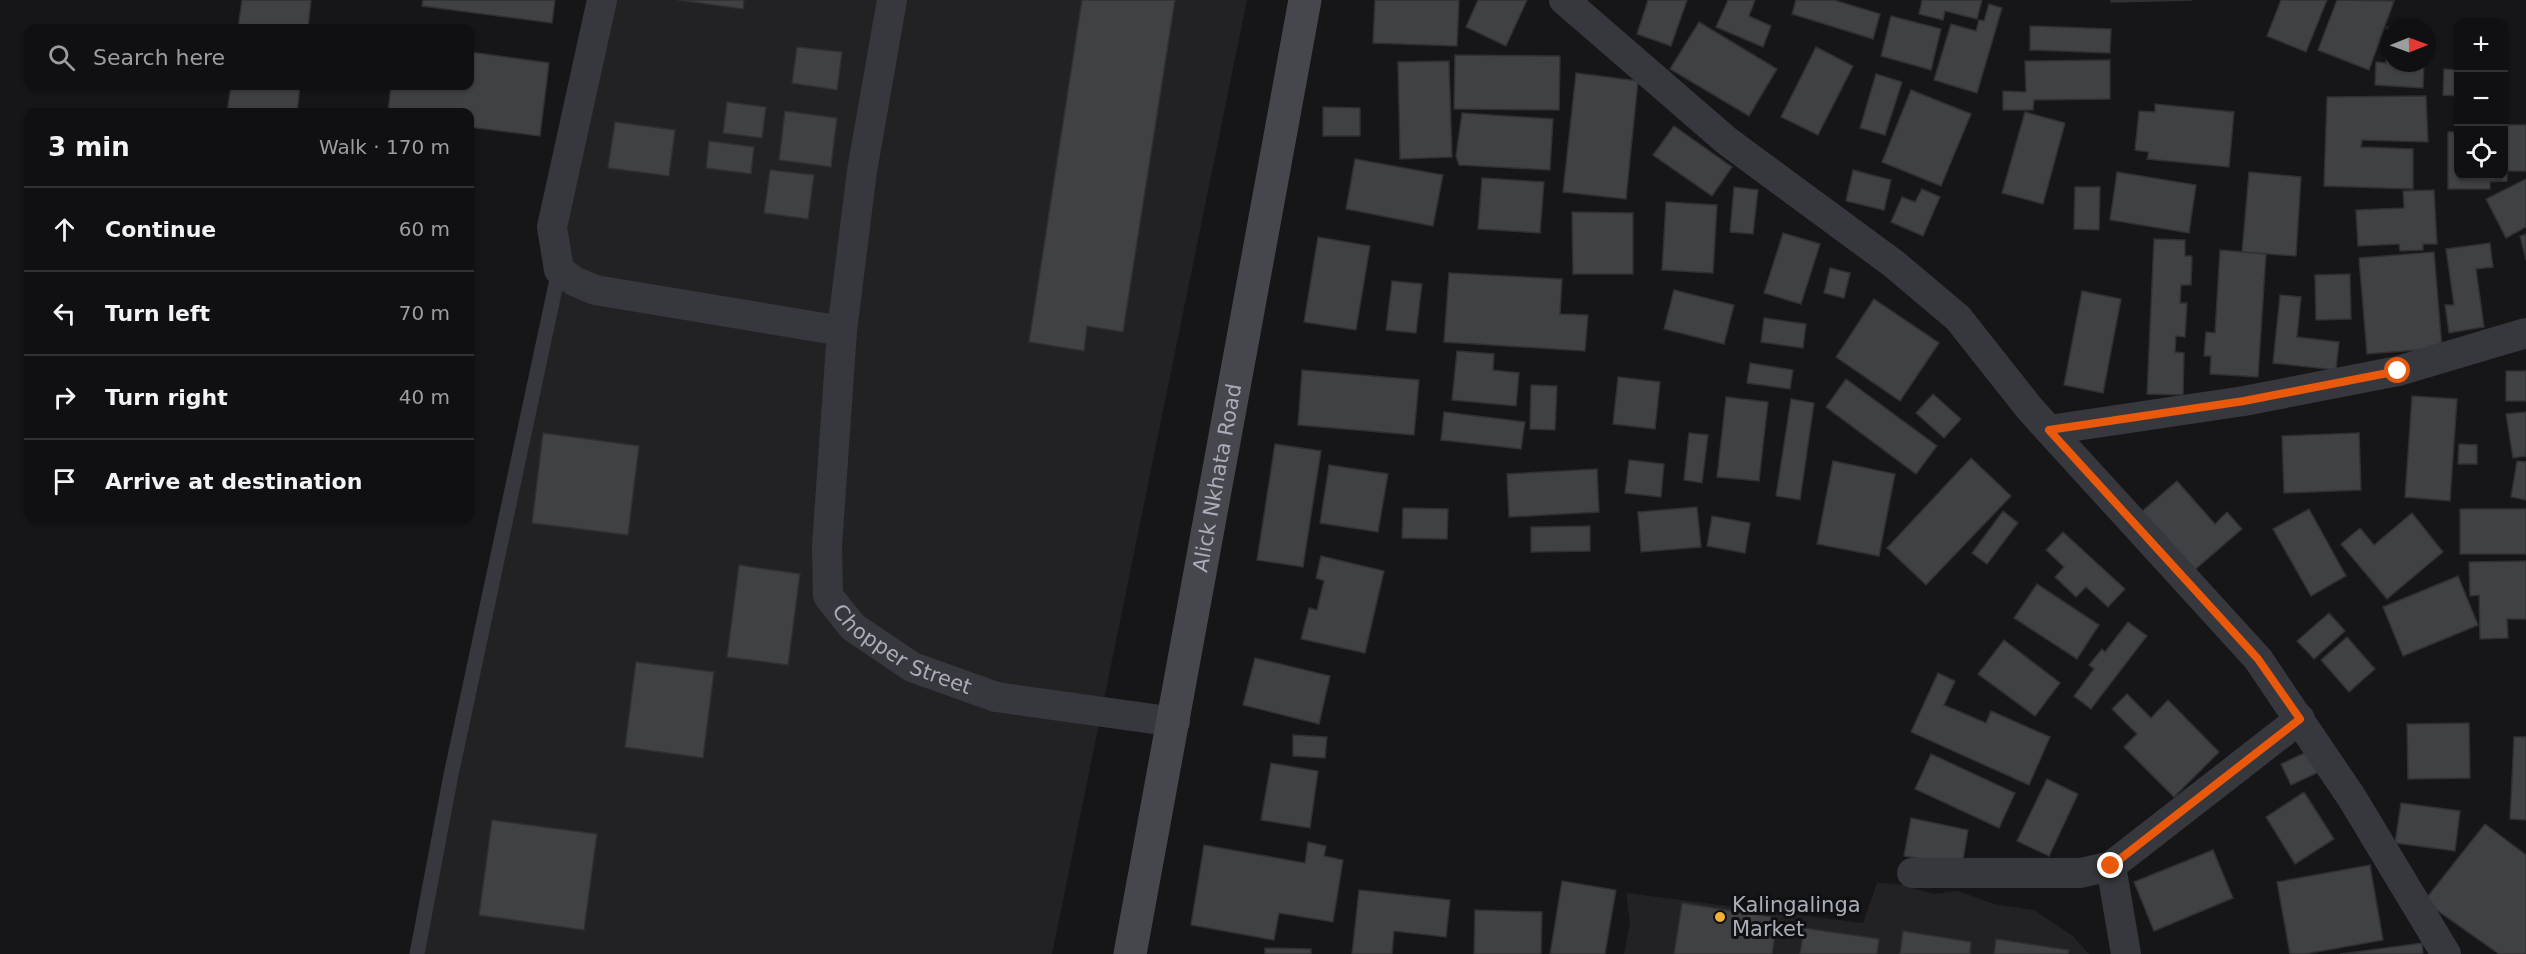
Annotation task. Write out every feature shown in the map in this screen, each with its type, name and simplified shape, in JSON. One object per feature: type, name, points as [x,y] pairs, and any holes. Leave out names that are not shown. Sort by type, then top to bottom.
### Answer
[{"type":"main road","name":"Alick Nkhata Road","points":[[1130,954],[1175,722],[1305,0]]},
{"type":"street","points":[[602,0],[552,227],[559,270],[574,281],[595,290],[842,331]]},
{"type":"street","name":"Chopper Street","points":[[892,0],[862,171],[842,331],[827,546],[828,596],[853,627],[912,667],[996,697],[1175,722]]},
{"type":"street","points":[[1564,0],[1727,141],[1894,264],[1958,318],[2049,430],[2258,659],[2352,798],[2446,954]]},
{"type":"street","points":[[2049,430],[2244,401],[2398,371],[2526,333]]},
{"type":"street","points":[[1912,873],[2081,873],[2111,866],[2300,719]]},
{"type":"street","points":[[2111,866],[2126,954]]},
{"type":"lane","points":[[417,954],[451,775],[559,270]]},
{"type":"shaded area","points":[[609,0],[1247,0],[1052,954],[424,954]]},
{"type":"shaded area","name":"Kalingalinga Market","points":[[1877,883],[1899,884],[1933,894],[1958,891],[1994,904],[2034,910],[2073,936],[2089,954],[1624,954],[1630,923],[1626,893],[1863,923]]},
{"type":"building","points":[[242,0],[311,0],[308,24],[239,24]]},
{"type":"building","points":[[423,0],[555,0],[552,23],[422,6]]},
{"type":"building","points":[[678,0],[744,0],[743,9]]},
{"type":"building","points":[[1082,0],[1175,0],[1123,332],[1087,326],[1084,351],[1029,342]]},
{"type":"building","points":[[1375,0],[1459,0],[1457,46],[1373,43]]},
{"type":"building","points":[[1478,0],[1527,0],[1506,46],[1466,27]]},
{"type":"building","points":[[1648,0],[1687,0],[1671,46],[1637,34]]},
{"type":"building","points":[[1728,0],[1755,0],[1749,16],[1771,26],[1763,47],[1716,27]]},
{"type":"building","points":[[1796,0],[1834,0],[1880,14],[1873,39],[1792,14]]},
{"type":"building","points":[[1922,0],[1982,0],[1977,19],[1945,11],[1943,20],[1919,14]]},
{"type":"building","points":[[2111,0],[2192,0],[2111,2]]},
{"type":"building","points":[[2281,0],[2327,0],[2306,52],[2267,36]]},
{"type":"building","points":[[2337,0],[2394,1],[2388,18],[2382,18],[2382,34],[2369,70],[2318,50]]},
{"type":"building","points":[[1989,4],[2002,8],[1977,93],[1934,80],[1951,24],[1976,31],[1979,20],[1984,21]]},
{"type":"building","points":[[1891,16],[1941,29],[1931,70],[1881,56]]},
{"type":"building","points":[[1699,22],[1777,69],[1749,116],[1670,69]]},
{"type":"building","points":[[2030,26],[2111,29],[2110,53],[2030,50]]},
{"type":"building","points":[[797,47],[842,52],[837,90],[792,83]]},
{"type":"building","points":[[1816,47],[1853,66],[1818,135],[1781,117]]},
{"type":"building","points":[[474,53],[549,63],[540,136],[474,128],[474,108],[388,108],[391,90],[474,90]]},
{"type":"building","points":[[1455,55],[1560,56],[1559,110],[1454,109]]},
{"type":"building","points":[[2110,60],[2110,99],[2034,100],[2033,110],[2003,110],[2003,91],[2026,92],[2025,61]]},
{"type":"building","points":[[1449,61],[1452,157],[1400,159],[1398,62]]},
{"type":"building","points":[[2376,62],[2382,63],[2382,72],[2424,72],[2423,88],[2375,85]]},
{"type":"building","points":[[2444,69],[2454,70],[2454,96],[2443,95]]},
{"type":"building","points":[[1576,73],[1638,81],[1626,199],[1563,192]]},
{"type":"building","points":[[1876,74],[1902,82],[1885,135],[1860,128]]},
{"type":"building","points":[[230,90],[300,90],[297,108],[228,108]]},
{"type":"building","points":[[1911,90],[1971,114],[1941,186],[1882,162]]},
{"type":"building","points":[[2426,96],[2428,142],[2362,140],[2361,147],[2413,149],[2413,189],[2324,186],[2327,97]]},
{"type":"building","points":[[727,102],[766,107],[762,138],[723,133]]},
{"type":"building","points":[[2155,104],[2234,112],[2229,167],[2147,159],[2149,152],[2135,150],[2139,111],[2155,112]]},
{"type":"building","points":[[1323,107],[1360,108],[1360,136],[1323,136]]},
{"type":"building","points":[[785,111],[837,118],[831,167],[779,160]]},
{"type":"building","points":[[2025,112],[2065,123],[2043,204],[2002,193]]},
{"type":"building","points":[[1462,113],[1553,119],[1550,170],[1459,165],[1456,156]]},
{"type":"building","points":[[615,122],[675,130],[669,176],[608,168]]},
{"type":"building","points":[[2508,125],[2526,125],[2526,171],[2508,171]]},
{"type":"building","points":[[1674,126],[1732,167],[1712,196],[1653,155]]},
{"type":"building","points":[[2448,132],[2454,132],[2454,180],[2507,181],[2490,182],[2490,189],[2448,189]]},
{"type":"building","points":[[709,141],[754,147],[751,174],[706,168]]},
{"type":"building","points":[[1355,159],[1443,175],[1433,226],[1346,209]]},
{"type":"building","points":[[770,170],[814,175],[808,219],[764,213]]},
{"type":"building","points":[[1853,170],[1891,180],[1884,210],[1846,201]]},
{"type":"building","points":[[2117,172],[2196,185],[2189,233],[2110,220]]},
{"type":"building","points":[[2249,172],[2301,177],[2296,256],[2242,252]]},
{"type":"building","points":[[1482,178],[1544,182],[1540,233],[1478,229]]},
{"type":"building","points":[[2526,179],[2526,227],[2506,238],[2486,199]]},
{"type":"building","points":[[1734,187],[1758,190],[1753,234],[1730,232]]},
{"type":"building","points":[[2075,187],[2100,187],[2099,230],[2074,229]]},
{"type":"building","points":[[1922,189],[1940,197],[1923,236],[1891,222],[1902,197],[1915,202]]},
{"type":"building","points":[[2434,190],[2437,244],[2423,244],[2423,250],[2400,251],[2399,244],[2358,246],[2356,210],[2404,208],[2403,191]]},
{"type":"building","points":[[1666,202],[1717,205],[1713,273],[1662,270]]},
{"type":"building","points":[[1572,212],[1633,213],[1633,274],[1573,274]]},
{"type":"building","points":[[1783,233],[1820,244],[1801,304],[1764,293]]},
{"type":"building","points":[[2526,234],[2526,260],[2520,236]]},
{"type":"building","points":[[1318,237],[1370,246],[1356,330],[1304,322]]},
{"type":"building","points":[[2154,239],[2185,240],[2185,256],[2192,256],[2191,285],[2181,285],[2180,303],[2187,303],[2185,337],[2176,336],[2175,352],[2184,353],[2183,395],[2147,394]]},
{"type":"building","points":[[2490,243],[2493,267],[2476,269],[2484,327],[2449,333],[2445,305],[2454,305],[2446,249]]},
{"type":"building","points":[[2220,250],[2266,254],[2258,377],[2210,374],[2211,356],[2204,356],[2206,332],[2215,333]]},
{"type":"building","points":[[2434,252],[2442,348],[2367,354],[2359,258]]},
{"type":"building","points":[[1830,268],[1850,273],[1844,298],[1824,293]]},
{"type":"building","points":[[1449,273],[1562,279],[1560,314],[1588,315],[1585,351],[1444,342]]},
{"type":"building","points":[[2350,274],[2351,319],[2316,320],[2315,275]]},
{"type":"building","points":[[1392,281],[1422,284],[1416,333],[1386,330]]},
{"type":"building","points":[[1674,290],[1734,305],[1724,344],[1664,329]]},
{"type":"building","points":[[2082,291],[2121,299],[2103,393],[2064,385]]},
{"type":"building","points":[[2280,295],[2301,297],[2297,337],[2339,342],[2336,370],[2273,363]]},
{"type":"building","points":[[1874,299],[1939,343],[1900,401],[1836,357]]},
{"type":"building","points":[[1764,318],[1806,324],[1803,348],[1761,342]]},
{"type":"building","points":[[1457,351],[1494,354],[1493,370],[1519,373],[1516,406],[1452,400]]},
{"type":"building","points":[[1750,363],[1793,370],[1790,389],[1747,383]]},
{"type":"building","points":[[1302,370],[1419,380],[1414,435],[1298,425]]},
{"type":"building","points":[[2506,371],[2526,371],[2526,401],[2506,401]]},
{"type":"building","points":[[1618,377],[1660,382],[1655,429],[1613,424]]},
{"type":"building","points":[[1846,379],[1937,446],[1916,474],[1826,407]]},
{"type":"building","points":[[1531,385],[1557,386],[1555,430],[1530,429]]},
{"type":"building","points":[[1933,394],[1961,419],[1944,438],[1916,413]]},
{"type":"building","points":[[2412,396],[2457,399],[2450,501],[2405,497]]},
{"type":"building","points":[[1726,397],[1768,402],[1759,481],[1717,477]]},
{"type":"building","points":[[1791,399],[1814,403],[1800,500],[1776,496]]},
{"type":"building","points":[[1444,412],[1525,422],[1521,449],[1441,440]]},
{"type":"building","points":[[2526,412],[2526,456],[2513,458],[2506,414]]},
{"type":"building","points":[[543,433],[639,446],[628,535],[532,523]]},
{"type":"building","points":[[1689,433],[1708,435],[1702,483],[1684,480]]},
{"type":"building","points":[[2359,433],[2361,490],[2284,493],[2282,436]]},
{"type":"building","points":[[1275,444],[1321,451],[1303,567],[1257,560]]},
{"type":"building","points":[[2459,444],[2477,445],[2477,464],[2458,464]]},
{"type":"building","points":[[1971,458],[2011,496],[1926,585],[1887,548]]},
{"type":"building","points":[[1629,460],[1664,464],[1661,497],[1625,493]]},
{"type":"building","points":[[1833,461],[1895,474],[1879,556],[1817,544]]},
{"type":"building","points":[[2517,461],[2526,462],[2526,500],[2511,497]]},
{"type":"building","points":[[1329,465],[1388,474],[1378,532],[1320,523]]},
{"type":"building","points":[[1597,469],[1599,512],[1509,517],[1507,474]]},
{"type":"building","points":[[2177,481],[2215,524],[2227,512],[2242,529],[2191,573],[2139,514]]},
{"type":"building","points":[[1697,507],[1701,547],[1641,552],[1638,512]]},
{"type":"building","points":[[1403,508],[1448,509],[1447,539],[1402,538]]},
{"type":"building","points":[[2309,509],[2346,576],[2311,596],[2273,529]]},
{"type":"building","points":[[2460,509],[2526,509],[2526,554],[2460,554]]},
{"type":"building","points":[[2003,511],[2018,523],[1987,564],[1972,553]]},
{"type":"building","points":[[2412,513],[2443,552],[2387,599],[2341,544],[2360,528],[2374,545]]},
{"type":"building","points":[[1712,516],[1750,523],[1745,553],[1707,546]]},
{"type":"building","points":[[1590,526],[1590,551],[1531,552],[1531,527]]},
{"type":"building","points":[[2063,532],[2125,589],[2108,607],[2086,587],[2076,597],[2055,577],[2064,567],[2046,550]]},
{"type":"building","points":[[1321,556],[1384,571],[1365,653],[1301,639],[1309,608],[1317,610],[1324,581],[1316,578]]},
{"type":"building","points":[[2526,561],[2526,619],[2507,619],[2508,638],[2480,639],[2479,595],[2470,596],[2469,562]]},
{"type":"building","points":[[739,565],[800,574],[788,665],[727,657]]},
{"type":"building","points":[[2458,576],[2478,625],[2403,656],[2383,607]]},
{"type":"building","points":[[2037,584],[2099,625],[2077,659],[2014,618]]},
{"type":"building","points":[[2329,613],[2345,631],[2314,659],[2297,641]]},
{"type":"building","points":[[2128,622],[2147,636],[2091,709],[2074,696],[2094,669],[2089,665],[2102,649],[2105,652]]},
{"type":"building","points":[[2347,637],[2375,669],[2349,692],[2321,660]]},
{"type":"building","points":[[2004,640],[2060,683],[2035,716],[1978,674]]},
{"type":"building","points":[[1255,658],[1330,676],[1319,724],[1243,705]]},
{"type":"building","points":[[636,662],[714,672],[703,758],[625,747]]},
{"type":"building","points":[[1938,673],[1955,681],[1944,705],[1986,723],[1991,711],[2050,737],[2029,785],[1911,732]]},
{"type":"building","points":[[2127,694],[2151,718],[2168,700],[2219,752],[2174,797],[2124,747],[2137,734],[2112,709]]},
{"type":"building","points":[[2469,723],[2470,778],[2408,779],[2407,724]]},
{"type":"building","points":[[1293,735],[1327,737],[1325,758],[1293,756]]},
{"type":"building","points":[[2514,737],[2526,737],[2526,820],[2510,819]]},
{"type":"building","points":[[2311,750],[2321,771],[2291,785],[2281,764]]},
{"type":"building","points":[[1931,754],[2015,793],[1999,828],[1915,789]]},
{"type":"building","points":[[1271,763],[1318,771],[1310,828],[1261,820]]},
{"type":"building","points":[[2047,779],[2078,794],[2049,856],[2017,841]]},
{"type":"building","points":[[2304,792],[2334,839],[2295,864],[2266,817]]},
{"type":"building","points":[[2401,803],[2460,811],[2455,851],[2395,843]]},
{"type":"building","points":[[1911,818],[1968,830],[1962,866],[1904,856]]},
{"type":"building","points":[[492,820],[597,834],[584,930],[479,915]]},
{"type":"building","points":[[2485,824],[2526,855],[2526,954],[2499,954],[2424,901]]},
{"type":"building","points":[[1308,842],[1326,846],[1324,856],[1343,860],[1333,922],[1279,913],[1274,940],[1191,925],[1204,845],[1305,863]]},
{"type":"building","points":[[2213,850],[2233,898],[2154,931],[2134,882]]},
{"type":"building","points":[[2370,865],[2383,940],[2305,954],[2290,954],[2277,882]]},
{"type":"building","points":[[1562,881],[1616,890],[1605,954],[1550,954]]},
{"type":"building","points":[[1359,890],[1450,900],[1446,937],[1394,931],[1392,954],[1352,954]]},
{"type":"building","points":[[1682,903],[1778,918],[1772,954],[1674,954]]},
{"type":"building","points":[[1475,910],[1542,912],[1541,954],[1474,954]]},
{"type":"building","points":[[1804,928],[1879,939],[1877,954],[1800,954]]},
{"type":"building","points":[[1903,931],[1971,942],[1970,954],[1900,954]]},
{"type":"building","points":[[1996,939],[2069,950],[2068,954],[1994,954]]},
{"type":"building","points":[[2422,943],[2423,954],[2340,954]]},
{"type":"building","points":[[1265,948],[1311,949],[1311,954],[1265,954]]},
{"type":"place","name":"Kalingalinga Market","points":[[1720,917]]},
{"type":"route","points":[[2111,866],[2300,719],[2258,659],[2049,430],[2244,401],[2398,371]]}]
